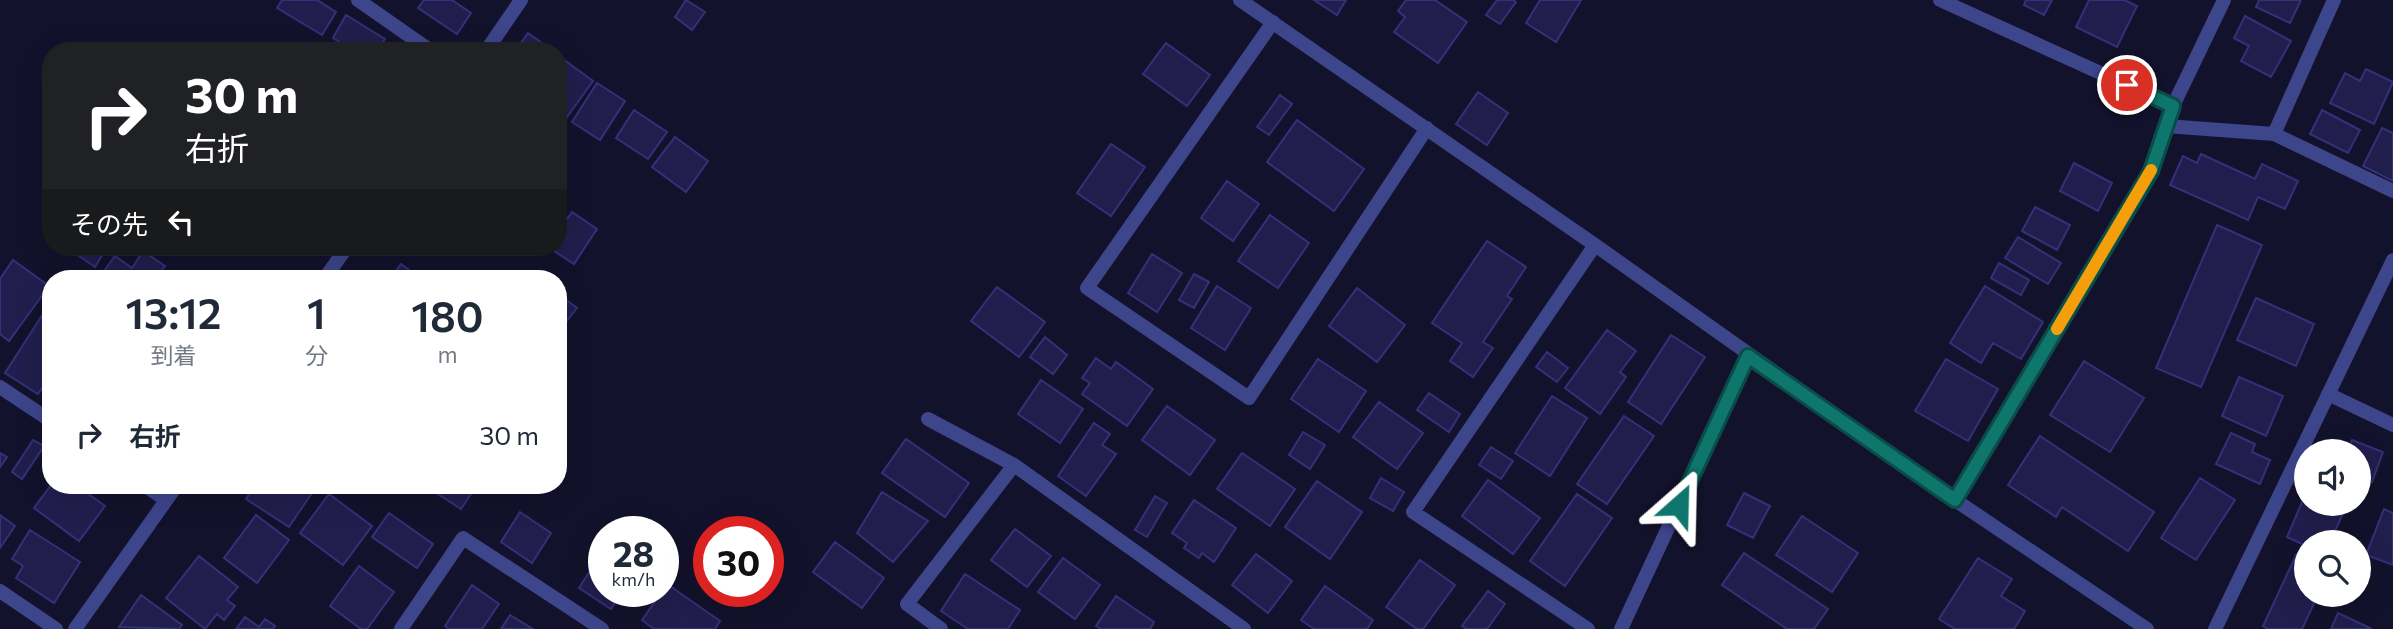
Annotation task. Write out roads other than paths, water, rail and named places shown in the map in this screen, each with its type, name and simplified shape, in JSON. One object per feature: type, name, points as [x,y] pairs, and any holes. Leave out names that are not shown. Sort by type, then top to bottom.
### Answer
[{"type":"street","points":[[358,0],[417,42]]},
{"type":"street","points":[[492,42],[521,0]]},
{"type":"street","points":[[1240,0],[1595,245],[1748,356],[1955,500],[2147,629]]},
{"type":"street","points":[[1940,0],[2173,106]]},
{"type":"street","points":[[1955,500],[2151,171],[2173,106],[2224,0]]},
{"type":"street","points":[[2274,134],[2334,0]]},
{"type":"street","points":[[1273,22],[1087,288],[1249,398],[1427,128]]},
{"type":"street","points":[[2166,126],[2274,134],[2393,191]]},
{"type":"street","points":[[1588,629],[1413,512],[1595,245]]},
{"type":"street","points":[[2215,629],[2393,260]]},
{"type":"street","points":[[1621,629],[1748,356]]},
{"type":"street","points":[[0,387],[42,415]]},
{"type":"street","points":[[2328,394],[2393,425]]},
{"type":"street","points":[[928,419],[1014,465],[1244,629]]},
{"type":"street","points":[[941,629],[907,604],[1014,465]]},
{"type":"street","points":[[157,494],[166,500]]},
{"type":"street","points":[[75,629],[170,494]]},
{"type":"street","points":[[401,629],[463,538],[603,629]]},
{"type":"street","points":[[0,591],[56,629]]}]
